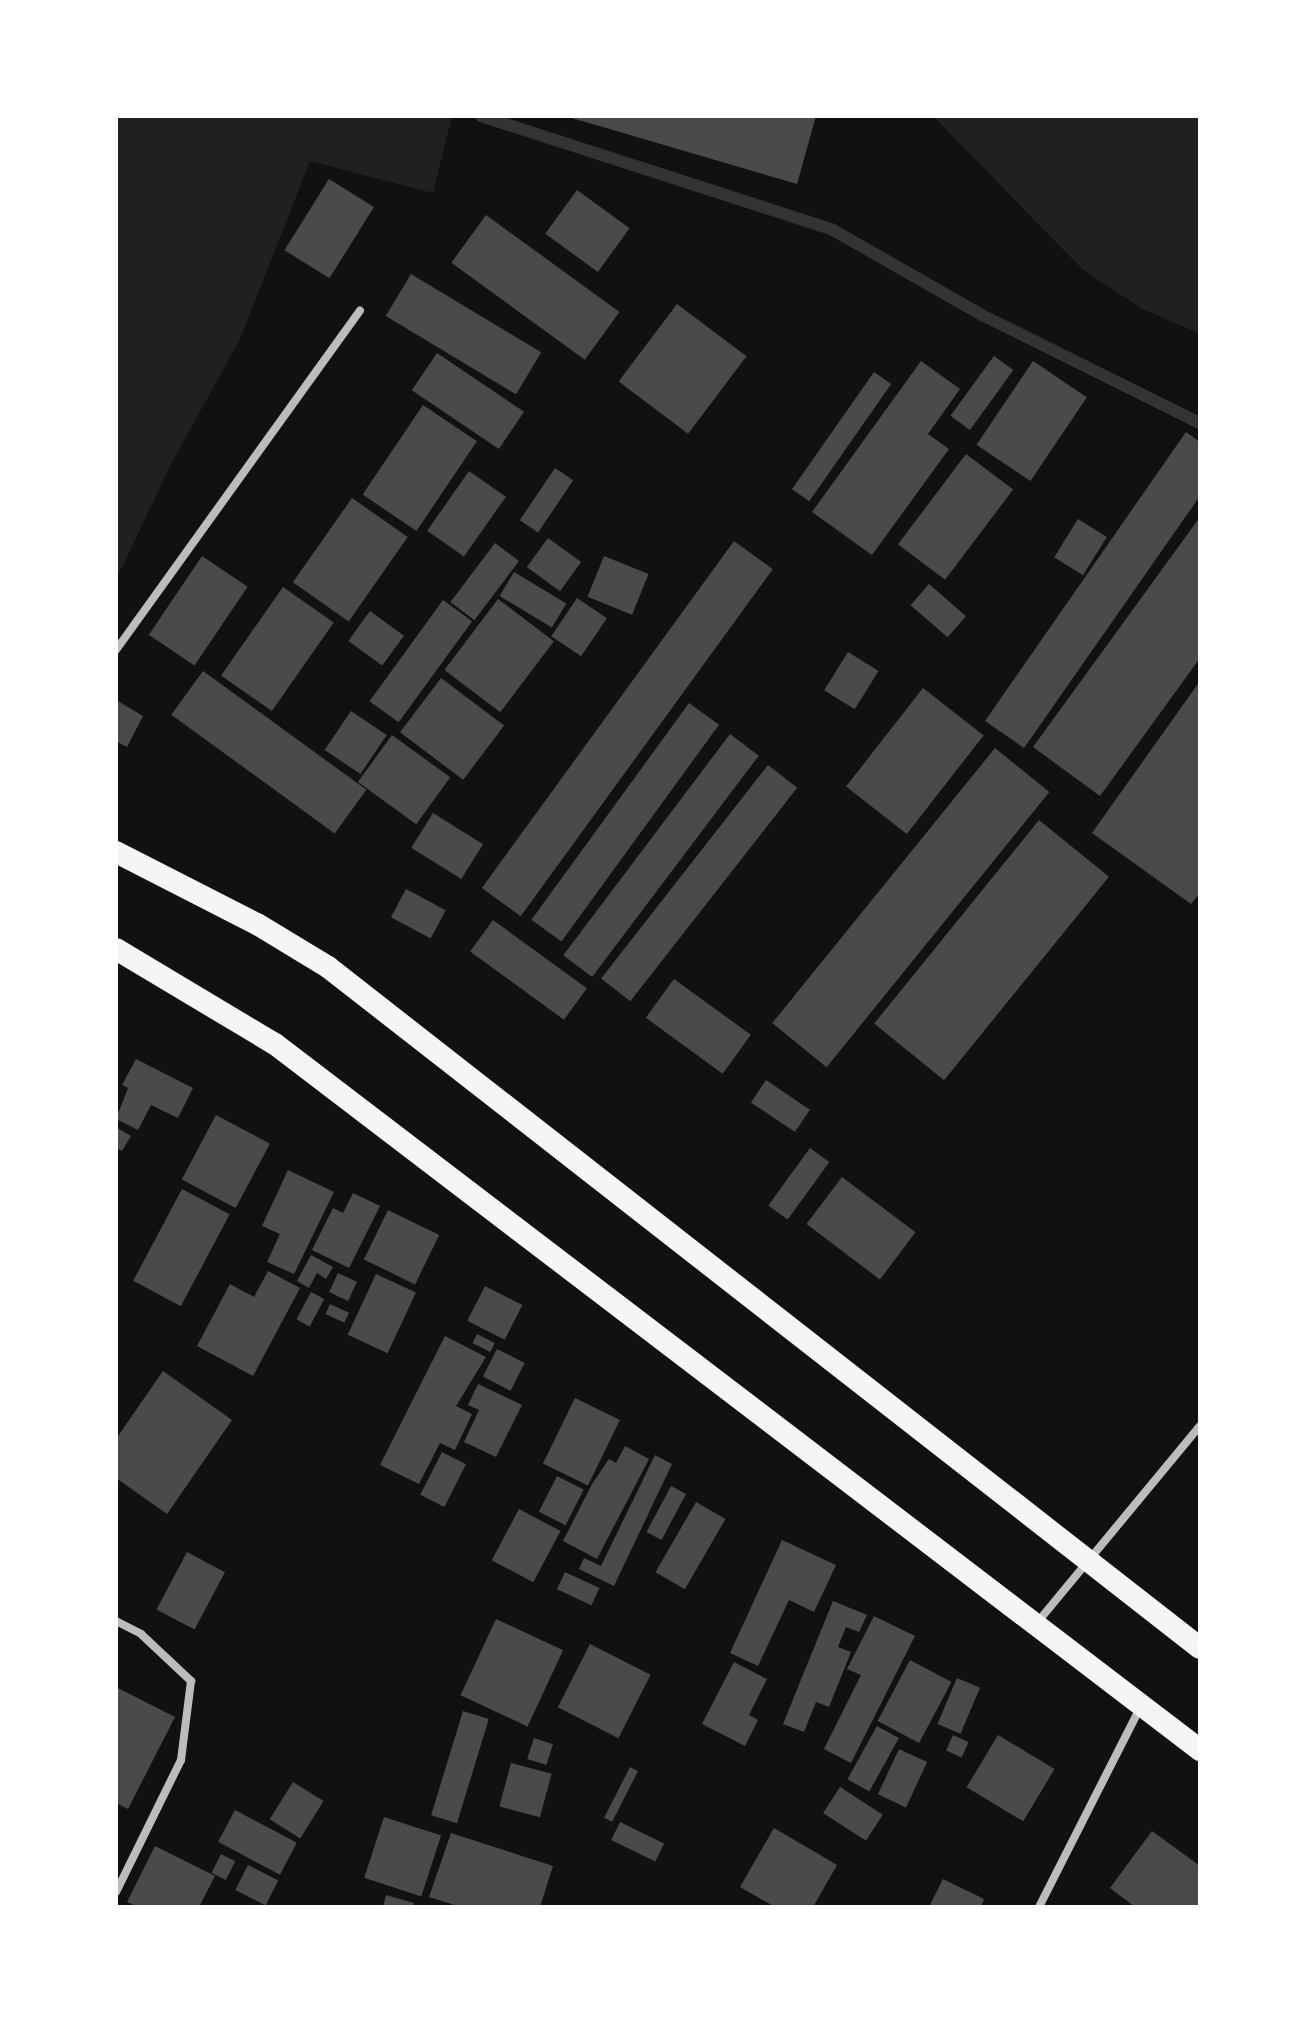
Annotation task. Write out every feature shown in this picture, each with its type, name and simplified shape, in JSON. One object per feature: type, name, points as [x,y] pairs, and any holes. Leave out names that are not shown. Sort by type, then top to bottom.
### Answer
[{"type":"highway","points":[[116,852],[257,924],[328,967],[1086,1563],[1200,1648]]},
{"type":"highway","points":[[116,949],[275,1044],[1200,1750]]},
{"type":"street","points":[[116,650],[360,311]]},
{"type":"street","points":[[1035,1624],[1200,1426]]},
{"type":"street","points":[[116,1621],[141,1634],[191,1681],[181,1760],[116,1892]]},
{"type":"street","points":[[1039,1907],[1142,1706]]},
{"type":"shaded area","points":[[116,116],[452,116],[433,193],[310,161],[240,339],[170,466],[116,580]]},
{"type":"shaded area","points":[[933,116],[1200,116],[1200,334],[1141,308],[1083,270]]},
{"type":"building","points":[[565,116],[816,116],[797,184]]},
{"type":"building","points":[[329,179],[374,207],[329,278],[284,250]]},
{"type":"building","points":[[577,190],[630,228],[598,272],[545,234]]},
{"type":"building","points":[[486,215],[619,312],[585,360],[451,263]]},
{"type":"building","points":[[411,274],[541,352],[516,394],[386,316]]},
{"type":"building","points":[[677,304],[746,356],[688,434],[619,381]]},
{"type":"building","points":[[437,353],[524,412],[499,449],[412,390]]},
{"type":"building","points":[[994,356],[1013,370],[970,430],[951,416]]},
{"type":"building","points":[[921,361],[960,389],[928,434],[949,449],[872,555],[812,512]]},
{"type":"building","points":[[1033,361],[1087,397],[1030,481],[977,445]]},
{"type":"building","points":[[874,372],[891,384],[809,501],[792,489]]},
{"type":"building","points":[[423,405],[477,441],[416,531],[363,495]]},
{"type":"building","points":[[1186,432],[1200,442],[1200,496],[1024,748],[985,721]]},
{"type":"building","points":[[966,454],[1013,490],[945,580],[898,544]]},
{"type":"building","points":[[555,468],[573,480],[538,533],[520,520]]},
{"type":"building","points":[[469,471],[506,497],[464,557],[427,531]]},
{"type":"building","points":[[352,498],[408,537],[349,621],[293,582]]},
{"type":"building","points":[[1200,517],[1200,658],[1100,796],[1033,747]]},
{"type":"building","points":[[1078,519],[1107,537],[1083,575],[1054,557]]},
{"type":"building","points":[[548,538],[581,562],[560,591],[527,567]]},
{"type":"building","points":[[734,541],[773,569],[521,916],[482,888]]},
{"type":"building","points":[[495,543],[519,561],[474,620],[450,602]]},
{"type":"building","points":[[202,556],[248,587],[194,666],[149,635]]},
{"type":"building","points":[[604,556],[649,574],[632,615],[588,597]]},
{"type":"building","points":[[514,572],[566,603],[552,627],[500,596]]},
{"type":"building","points":[[929,584],[966,616],[948,637],[911,605]]},
{"type":"building","points":[[283,587],[334,623],[272,711],[221,675]]},
{"type":"building","points":[[577,598],[607,618],[581,656],[551,636]]},
{"type":"building","points":[[498,599],[554,641],[500,712],[444,670]]},
{"type":"building","points":[[443,600],[472,621],[399,722],[370,701]]},
{"type":"building","points":[[370,611],[404,636],[382,666],[348,641]]},
{"type":"building","points":[[848,652],[879,671],[855,709],[824,690]]},
{"type":"building","points":[[203,671],[366,790],[335,833],[171,715]]},
{"type":"building","points":[[441,678],[504,726],[463,780],[400,732]]},
{"type":"building","points":[[1200,681],[1200,893],[1191,904],[1092,833]]},
{"type":"building","points":[[923,688],[984,735],[907,834],[846,787]]},
{"type":"building","points":[[116,700],[143,716],[127,747],[116,741]]},
{"type":"building","points":[[689,703],[719,725],[561,942],[531,920]]},
{"type":"building","points":[[351,711],[387,735],[360,774],[325,750]]},
{"type":"building","points":[[730,734],[759,756],[592,977],[563,955]]},
{"type":"building","points":[[392,735],[450,777],[416,824],[358,782]]},
{"type":"building","points":[[995,748],[1049,792],[827,1067],[772,1023]]},
{"type":"building","points":[[768,765],[797,788],[630,1001],[601,979]]},
{"type":"building","points":[[433,813],[483,844],[461,879],[411,848]]},
{"type":"building","points":[[1039,820],[1109,877],[944,1080],[874,1024]]},
{"type":"building","points":[[406,889],[446,910],[431,938],[391,917]]},
{"type":"building","points":[[493,920],[587,988],[564,1020],[470,952]]},
{"type":"building","points":[[674,979],[751,1035],[723,1074],[646,1018]]},
{"type":"building","points":[[136,1059],[193,1088],[178,1118],[151,1105],[138,1130],[116,1119],[128,1088],[122,1085]]},
{"type":"building","points":[[766,1080],[810,1110],[795,1132],[751,1102]]},
{"type":"building","points":[[216,1115],[270,1144],[236,1208],[182,1179]]},
{"type":"building","points":[[116,1127],[131,1136],[122,1151],[116,1148]]},
{"type":"building","points":[[810,1148],[829,1162],[788,1220],[768,1205]]},
{"type":"building","points":[[288,1170],[334,1192],[294,1274],[267,1262],[280,1234],[262,1226]]},
{"type":"building","points":[[842,1177],[915,1232],[880,1279],[806,1224]]},
{"type":"building","points":[[182,1189],[230,1214],[181,1306],[133,1281]]},
{"type":"building","points":[[353,1193],[380,1206],[349,1268],[312,1250],[333,1208],[343,1213]]},
{"type":"building","points":[[388,1210],[439,1235],[415,1284],[364,1259]]},
{"type":"building","points":[[311,1255],[333,1267],[326,1279],[317,1273],[309,1288],[297,1281]]},
{"type":"building","points":[[268,1271],[300,1288],[253,1376],[197,1346],[230,1284],[254,1297]]},
{"type":"building","points":[[338,1273],[357,1282],[348,1301],[329,1292]]},
{"type":"building","points":[[376,1274],[416,1293],[388,1353],[348,1335]]},
{"type":"building","points":[[485,1286],[522,1305],[505,1340],[467,1321]]},
{"type":"building","points":[[311,1292],[324,1299],[310,1326],[296,1319]]},
{"type":"building","points":[[330,1304],[349,1313],[344,1323],[325,1314]]},
{"type":"building","points":[[477,1334],[495,1343],[490,1352],[472,1343]]},
{"type":"building","points":[[445,1336],[486,1357],[456,1406],[472,1414],[455,1450],[440,1443],[419,1484],[380,1465]]},
{"type":"building","points":[[497,1349],[525,1363],[511,1391],[483,1377]]},
{"type":"building","points":[[163,1371],[232,1420],[167,1514],[116,1478],[116,1439]]},
{"type":"building","points":[[478,1384],[522,1405],[496,1457],[464,1442],[479,1410],[468,1405]]},
{"type":"building","points":[[575,1398],[620,1420],[588,1486],[543,1464]]},
{"type":"building","points":[[625,1446],[649,1459],[597,1559],[563,1541],[592,1484],[609,1459],[616,1463]]},
{"type":"building","points":[[442,1452],[466,1464],[444,1507],[420,1495]]},
{"type":"building","points":[[655,1455],[672,1464],[614,1586],[579,1569],[584,1558],[601,1566]]},
{"type":"building","points":[[557,1476],[584,1490],[566,1525],[539,1512]]},
{"type":"building","points":[[671,1486],[686,1494],[662,1540],[647,1532]]},
{"type":"building","points":[[696,1502],[725,1519],[685,1589],[656,1572]]},
{"type":"building","points":[[519,1509],[560,1531],[533,1582],[492,1560]]},
{"type":"building","points":[[782,1540],[836,1565],[814,1612],[789,1600],[758,1666],[730,1653]]},
{"type":"building","points":[[187,1552],[225,1572],[194,1630],[156,1609]]},
{"type":"building","points":[[565,1572],[599,1588],[591,1605],[557,1589]]},
{"type":"building","points":[[833,1601],[867,1615],[859,1632],[846,1627],[838,1647],[851,1652],[829,1707],[816,1702],[804,1732],[783,1724]]},
{"type":"building","points":[[874,1616],[915,1636],[851,1763],[824,1749],[861,1675],[847,1669]]},
{"type":"building","points":[[496,1619],[563,1650],[528,1726],[461,1695]]},
{"type":"building","points":[[590,1644],[651,1675],[618,1738],[558,1707]]},
{"type":"building","points":[[910,1660],[951,1682],[919,1743],[878,1721]]},
{"type":"building","points":[[734,1662],[767,1679],[749,1715],[758,1720],[745,1746],[702,1724]]},
{"type":"building","points":[[957,1678],[980,1688],[960,1734],[937,1724]]},
{"type":"building","points":[[116,1687],[175,1717],[128,1809],[116,1803]]},
{"type":"building","points":[[463,1711],[489,1719],[457,1823],[431,1815]]},
{"type":"building","points":[[877,1726],[899,1738],[869,1791],[847,1779]]},
{"type":"building","points":[[953,1735],[969,1742],[962,1757],[946,1751]]},
{"type":"building","points":[[998,1735],[1055,1769],[1023,1821],[967,1787]]},
{"type":"building","points":[[534,1738],[553,1744],[546,1765],[527,1759]]},
{"type":"building","points":[[899,1749],[927,1762],[906,1807],[878,1794]]},
{"type":"building","points":[[511,1763],[552,1774],[540,1817],[499,1806]]},
{"type":"building","points":[[630,1767],[638,1771],[612,1822],[604,1818]]},
{"type":"building","points":[[293,1782],[324,1801],[300,1838],[270,1819]]},
{"type":"building","points":[[840,1787],[883,1815],[866,1841],[823,1813]]},
{"type":"building","points":[[235,1810],[297,1843],[280,1875],[218,1842]]},
{"type":"building","points":[[384,1817],[441,1836],[421,1896],[364,1878]]},
{"type":"building","points":[[620,1822],[664,1843],[655,1861],[611,1840]]},
{"type":"building","points":[[774,1828],[837,1865],[813,1907],[775,1907],[740,1887]]},
{"type":"building","points":[[1152,1831],[1200,1866],[1200,1907],[1135,1907],[1110,1888]]},
{"type":"building","points":[[451,1833],[553,1866],[540,1907],[461,1907],[429,1897]]},
{"type":"building","points":[[155,1846],[215,1876],[199,1907],[138,1907],[127,1902]]},
{"type":"building","points":[[221,1854],[235,1861],[226,1880],[211,1873]]},
{"type":"building","points":[[248,1865],[278,1880],[266,1905],[235,1890]]},
{"type":"building","points":[[943,1879],[984,1899],[981,1907],[929,1907]]},
{"type":"building","points":[[386,1895],[414,1903],[413,1907],[383,1907]]},
{"type":"waterway","points":[[481,116],[833,230],[982,315],[1200,423]]}]
